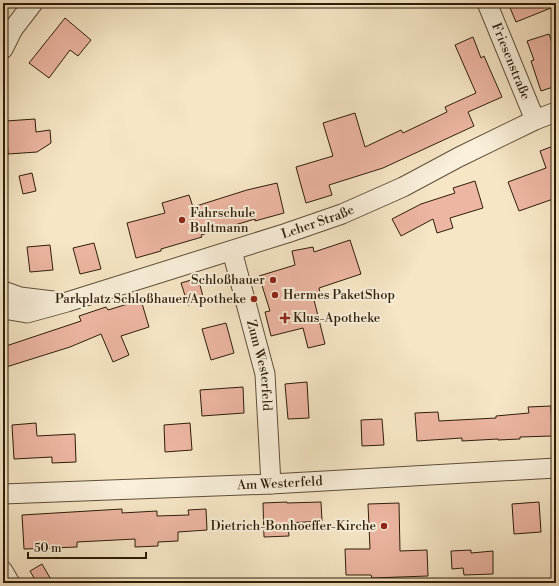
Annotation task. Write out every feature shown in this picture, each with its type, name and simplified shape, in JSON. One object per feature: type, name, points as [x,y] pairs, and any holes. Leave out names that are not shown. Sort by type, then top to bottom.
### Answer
[{"type":"street","points":[[3,49],[13,29],[33,3]]},
{"type":"street","name":"Friesenstraße","points":[[487,3],[535,120]]},
{"type":"street","name":"Leher Straße","points":[[3,309],[27,313],[67,302],[342,214],[403,187],[459,157],[535,120],[556,112]]},
{"type":"street","name":"Zum Westerfeld","points":[[232,250],[265,374],[271,484]]},
{"type":"street","name":"Leher Straße","points":[[3,291],[20,297],[67,302]]},
{"type":"street","name":"Am Westerfeld","points":[[3,494],[271,484],[556,468]]},
{"type":"street","points":[[3,571],[10,583]]},
{"type":"building","points":[[508,3],[556,3],[556,6],[516,22]]},
{"type":"building","points":[[65,18],[91,40],[78,56],[70,50],[49,78],[29,63]]},
{"type":"building","points":[[549,34],[556,54],[556,86],[541,91],[531,61],[534,60],[527,41]]},
{"type":"building","points":[[473,37],[481,58],[484,56],[502,97],[468,112],[474,126],[383,168],[329,185],[332,195],[306,203],[296,167],[333,156],[323,123],[355,113],[365,147],[401,130],[403,133],[447,112],[445,107],[476,93],[455,45]]},
{"type":"building","points":[[35,119],[36,132],[50,130],[51,143],[37,152],[8,154],[6,121]]},
{"type":"building","points":[[556,145],[556,198],[519,211],[508,182],[546,168],[540,151]]},
{"type":"building","points":[[32,173],[36,191],[23,194],[19,176]]},
{"type":"building","points":[[475,181],[483,208],[450,218],[453,228],[437,233],[433,219],[401,236],[392,219],[421,204],[455,193],[453,188]]},
{"type":"building","points":[[277,183],[284,213],[255,221],[255,219],[201,235],[202,237],[136,258],[127,223],[165,213],[162,203],[189,195],[193,207],[247,190]]},
{"type":"building","points":[[350,240],[361,274],[319,288],[321,298],[314,300],[325,344],[308,348],[303,328],[271,336],[265,312],[270,311],[259,276],[295,265],[292,251],[313,247],[314,252]]},
{"type":"building","points":[[94,243],[101,269],[80,274],[73,248]]},
{"type":"building","points":[[50,245],[53,270],[30,272],[27,247]]},
{"type":"building","points":[[198,278],[204,300],[188,305],[181,283]]},
{"type":"building","points":[[141,300],[149,327],[121,336],[129,355],[113,362],[101,334],[70,347],[3,368],[3,347],[81,321],[79,316],[106,307],[108,310]]},
{"type":"building","points":[[226,323],[234,353],[211,360],[202,329]]},
{"type":"building","points":[[307,382],[309,418],[288,419],[285,384]]},
{"type":"building","points":[[243,387],[244,413],[202,416],[200,390]]},
{"type":"building","points":[[551,406],[552,436],[520,437],[520,439],[498,440],[462,441],[462,438],[417,441],[415,413],[438,412],[439,421],[496,418],[496,416],[529,413],[528,407]]},
{"type":"building","points":[[382,419],[384,445],[362,446],[361,420]]},
{"type":"building","points":[[36,423],[37,436],[75,434],[76,462],[52,463],[52,457],[14,459],[12,425]]},
{"type":"building","points":[[190,423],[192,450],[165,452],[164,425]]},
{"type":"building","points":[[321,502],[322,521],[288,523],[289,536],[264,537],[263,503]]},
{"type":"building","points":[[539,502],[541,532],[514,534],[512,504]]},
{"type":"building","name":"Dietrich-Bonhoeffer-Kirche","points":[[399,503],[400,551],[427,550],[428,576],[372,578],[371,575],[346,575],[345,549],[370,549],[368,504]]},
{"type":"building","points":[[122,509],[122,513],[157,511],[157,516],[189,515],[188,510],[206,509],[207,530],[178,532],[178,541],[158,542],[158,546],[135,547],[135,539],[77,542],[77,547],[24,549],[22,515]]},
{"type":"building","points":[[471,550],[471,553],[493,551],[493,574],[464,575],[463,568],[452,569],[451,551]]},
{"type":"building","points":[[42,564],[53,583],[37,583],[30,571]]},
{"type":"place","name":"Fahrschule Bultmann","points":[[182,220]]},
{"type":"place","name":"Schloßhauer","points":[[273,280]]},
{"type":"place","name":"Hermes PaketShop","points":[[275,295]]},
{"type":"place","name":"Parkplatz Schloßhauer/Apotheke","points":[[254,299]]},
{"type":"place","name":"Klus-Apotheke","points":[[285,318]]},
{"type":"place","name":"Dietrich-Bonhoeffer-Kirche","points":[[384,526]]}]
